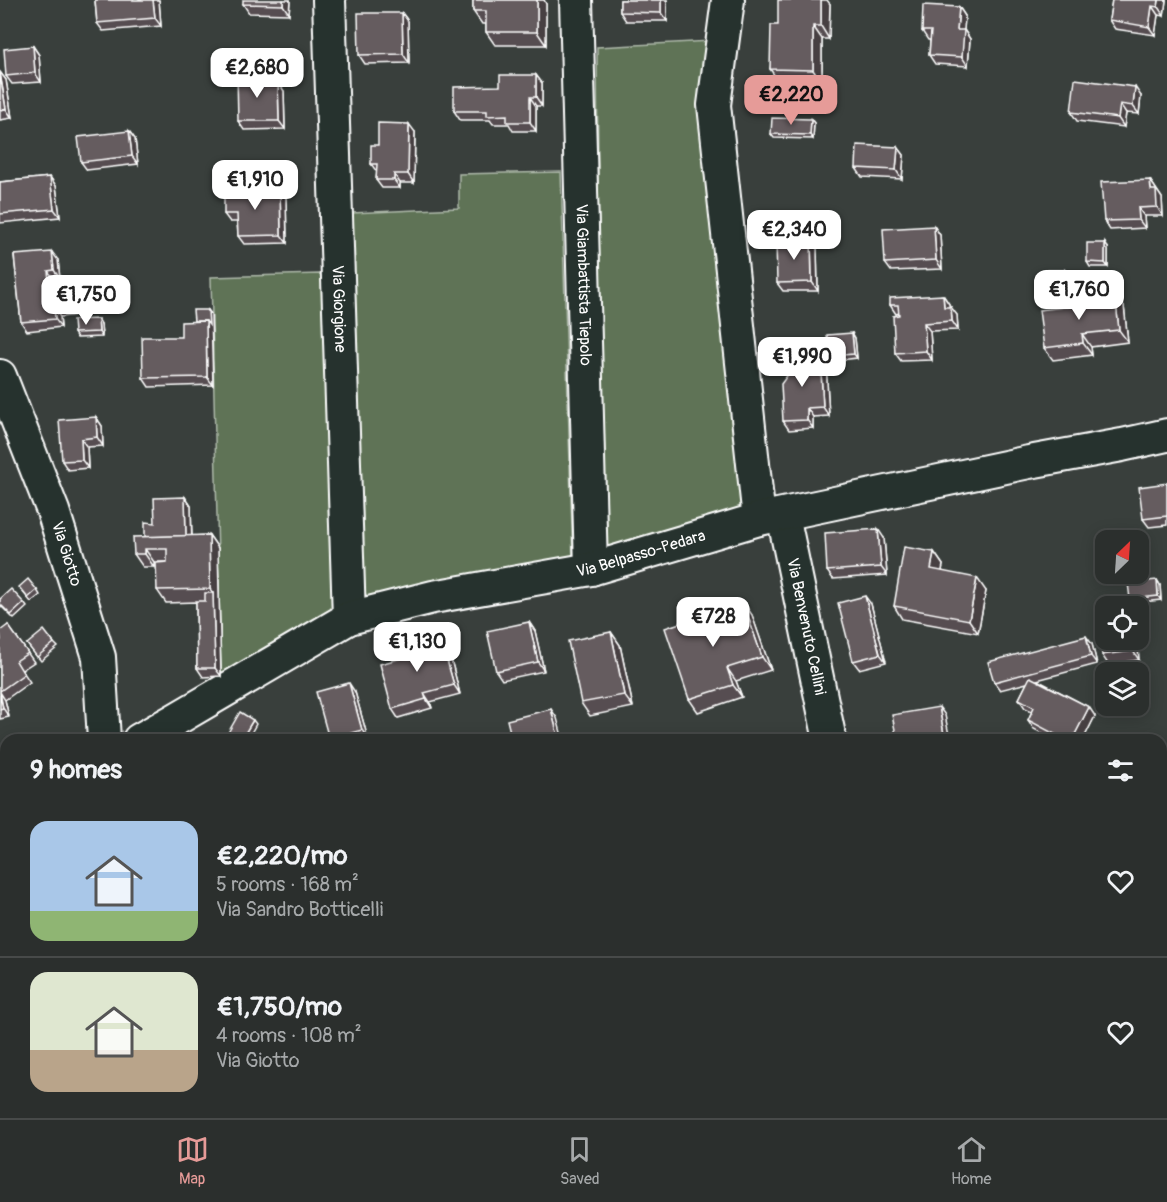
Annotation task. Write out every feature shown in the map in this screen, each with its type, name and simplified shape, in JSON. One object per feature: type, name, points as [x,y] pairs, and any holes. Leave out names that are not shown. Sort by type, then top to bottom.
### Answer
[{"type":"street","name":"Via Giorgione","points":[[329,0],[349,618]]},
{"type":"street","name":"Via Giambattista Tiepolo","points":[[576,0],[591,569]]},
{"type":"street","name":"Via Benvenuto Cellini","points":[[728,0],[714,105],[771,517],[828,734]]},
{"type":"street","name":"Via Giotto","points":[[0,376],[53,511],[99,657],[104,734]]},
{"type":"street","name":"Via Belpasso-Pedara","points":[[162,734],[177,730],[349,618],[433,597],[591,569],[771,517],[1017,464],[1167,435]]},
{"type":"green space","points":[[712,41],[744,506],[737,518],[617,551],[607,545],[599,295],[597,47]]},
{"type":"green space","points":[[561,172],[573,563],[369,600],[360,583],[346,218],[352,213],[459,208],[459,174]]},
{"type":"green space","points":[[320,274],[325,292],[335,602],[328,618],[221,676],[211,277]]},
{"type":"building","points":[[95,0],[153,0],[155,18],[97,23]]},
{"type":"building","points":[[243,0],[283,0],[283,5],[243,4]]},
{"type":"building","points":[[473,0],[537,0],[537,32],[486,32],[486,11],[473,11]]},
{"type":"building","points":[[620,0],[661,0],[661,13],[620,12]]},
{"type":"building","points":[[778,0],[821,0],[821,26],[813,26],[813,70],[770,69],[771,25],[778,25]]},
{"type":"building","points":[[1112,0],[1159,0],[1158,7],[1152,6],[1149,27],[1109,20]]},
{"type":"building","points":[[923,5],[959,7],[957,30],[964,30],[962,57],[929,55],[931,31],[922,31]]},
{"type":"building","points":[[358,13],[402,13],[403,54],[359,55]]},
{"type":"building","points":[[33,46],[35,73],[6,76],[4,49]]},
{"type":"building","points":[[263,73],[263,83],[278,82],[279,121],[238,121],[237,74]]},
{"type":"building","points":[[0,74],[6,109],[0,110]]},
{"type":"building","points":[[500,75],[536,75],[536,97],[530,97],[530,122],[507,122],[507,115],[487,116],[487,111],[454,111],[454,87],[500,86]]},
{"type":"building","points":[[1075,79],[1135,87],[1133,106],[1120,104],[1118,118],[1071,112]]},
{"type":"building","points":[[772,118],[811,119],[810,135],[771,134]]},
{"type":"building","points":[[378,123],[409,124],[408,174],[394,174],[394,180],[376,180],[377,164],[371,164],[371,145],[378,145]]},
{"type":"building","points":[[129,131],[132,156],[81,162],[78,137]]},
{"type":"building","points":[[857,145],[898,147],[896,170],[856,168]]},
{"type":"building","points":[[50,177],[54,209],[0,214],[0,182]]},
{"type":"building","points":[[1150,180],[1151,190],[1156,190],[1157,207],[1138,208],[1139,220],[1104,221],[1101,182]]},
{"type":"building","points":[[280,189],[281,235],[238,236],[237,214],[224,214],[224,190]]},
{"type":"building","points":[[934,226],[936,260],[885,263],[883,229]]},
{"type":"building","points":[[776,240],[811,240],[812,282],[777,283]]},
{"type":"building","points":[[1087,243],[1105,243],[1105,263],[1087,262]]},
{"type":"building","points":[[52,252],[54,270],[48,271],[50,293],[98,289],[99,299],[71,302],[72,307],[54,308],[55,319],[21,322],[14,255]]},
{"type":"building","points":[[1045,270],[1065,270],[1065,280],[1045,280]]},
{"type":"building","points":[[1115,294],[1119,330],[1082,334],[1083,343],[1044,348],[1039,310],[1081,305],[1080,298]]},
{"type":"building","points":[[943,295],[944,307],[951,307],[952,321],[924,323],[926,351],[895,353],[893,316],[899,315],[898,305],[890,305],[890,298]]},
{"type":"building","points":[[193,310],[208,310],[209,325],[206,321],[194,321]]},
{"type":"building","points":[[98,319],[99,332],[74,333],[73,320]]},
{"type":"building","points":[[206,321],[207,377],[143,378],[142,337],[181,337],[181,322]]},
{"type":"building","points":[[852,333],[854,354],[829,356],[827,335]]},
{"type":"building","points":[[820,355],[823,407],[807,408],[807,420],[783,421],[781,384],[792,369],[791,356]]},
{"type":"building","points":[[96,417],[97,437],[81,439],[82,460],[62,461],[59,420]]},
{"type":"building","points":[[1167,483],[1167,516],[1143,519],[1139,487]]},
{"type":"building","points":[[185,497],[186,536],[145,537],[145,522],[155,523],[154,498]]},
{"type":"building","points":[[878,529],[881,567],[827,571],[825,533]]},
{"type":"building","points":[[209,535],[210,589],[157,590],[156,563],[167,562],[167,549],[145,549],[145,554],[134,554],[133,537]]},
{"type":"building","points":[[904,547],[934,552],[931,569],[977,578],[969,620],[894,606]]},
{"type":"building","points":[[28,579],[37,590],[28,598],[19,587]]},
{"type":"building","points":[[1157,580],[1158,596],[1130,596],[1128,584],[1149,584],[1149,581]]},
{"type":"building","points":[[11,589],[24,603],[11,615],[0,604],[0,599]]},
{"type":"building","points":[[205,593],[213,593],[215,668],[197,668],[196,601],[205,601]]},
{"type":"building","points":[[865,596],[880,654],[853,661],[838,603]]},
{"type":"building","points":[[743,602],[762,657],[727,668],[733,685],[689,699],[665,628]]},
{"type":"building","points":[[529,622],[538,662],[496,671],[487,631]]},
{"type":"building","points":[[8,625],[28,653],[16,661],[24,674],[0,691],[0,631]]},
{"type":"building","points":[[44,630],[54,643],[37,657],[27,644]]},
{"type":"building","points":[[611,632],[624,695],[581,703],[568,641]]},
{"type":"building","points":[[440,636],[454,685],[424,693],[426,699],[392,709],[380,664],[413,655],[410,644]]},
{"type":"building","points":[[1086,636],[1091,656],[994,682],[988,662]]},
{"type":"building","points":[[1101,650],[1133,650],[1133,651],[1102,655]]},
{"type":"building","points":[[1030,677],[1089,707],[1075,734],[1055,734],[1028,720],[1034,707],[1019,699]]},
{"type":"building","points":[[349,683],[362,730],[347,734],[328,734],[316,692]]},
{"type":"building","points":[[939,707],[944,734],[896,734],[892,715]]},
{"type":"building","points":[[551,709],[557,734],[510,734],[507,720]]},
{"type":"building","points":[[240,712],[253,720],[245,734],[227,734]]}]
